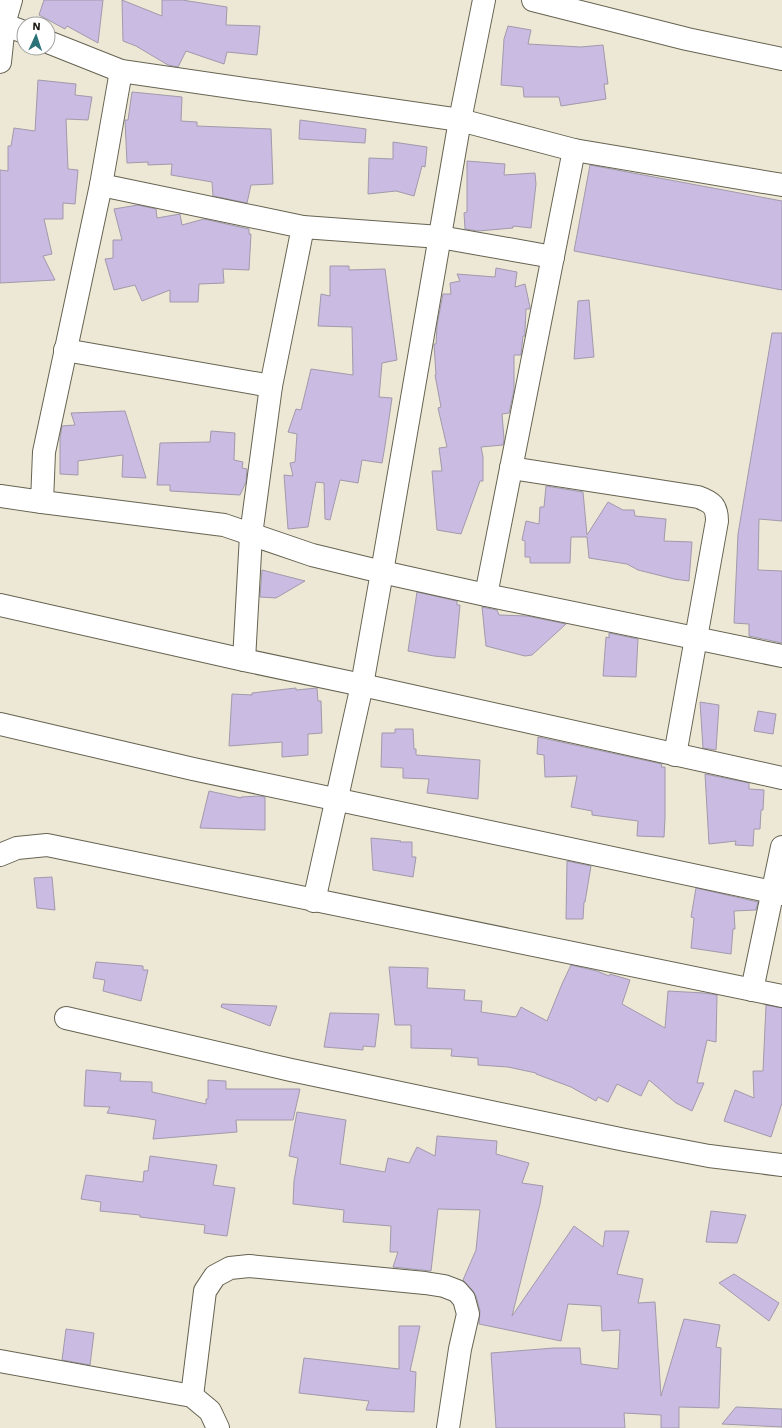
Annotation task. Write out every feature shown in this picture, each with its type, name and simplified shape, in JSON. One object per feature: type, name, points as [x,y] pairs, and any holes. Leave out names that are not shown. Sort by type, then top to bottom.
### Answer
[{"type":"street","points":[[0,62],[10,26],[10,0]]},
{"type":"street","points":[[314,901],[362,685],[460,120],[484,0]]},
{"type":"street","points":[[532,0],[686,39],[782,59]]},
{"type":"street","points":[[56,45],[121,72],[460,120],[574,150],[782,185]]},
{"type":"street","points":[[42,502],[44,452],[101,186],[121,72]]},
{"type":"street","points":[[486,595],[574,150]]},
{"type":"street","points":[[101,186],[303,227],[440,237],[553,257]]},
{"type":"street","points":[[244,660],[251,535],[271,386],[303,227]]},
{"type":"street","points":[[65,350],[271,386]]},
{"type":"street","points":[[511,468],[698,497],[712,504],[717,512],[717,521],[706,576],[697,638],[675,755]]},
{"type":"street","points":[[0,496],[224,526],[312,555],[382,572],[782,656]]},
{"type":"street","points":[[0,605],[782,778]]},
{"type":"street","points":[[0,724],[193,768],[777,893]]},
{"type":"street","points":[[0,855],[17,848],[47,845],[782,996]]},
{"type":"street","points":[[752,990],[777,893],[782,847]]},
{"type":"street","points":[[66,1018],[299,1072],[625,1140],[709,1156],[782,1164]]},
{"type":"street","points":[[192,1396],[205,1291],[215,1276],[230,1268],[249,1266],[425,1283],[444,1286],[457,1291],[464,1299],[468,1314],[460,1349],[448,1428]]},
{"type":"street","points":[[0,1360],[192,1396],[210,1411],[218,1428]]},
{"type":"building","points":[[44,0],[103,0],[98,43],[67,26],[65,29],[56,24],[56,16],[39,15]]},
{"type":"building","points":[[122,0],[162,16],[162,0],[182,0],[227,7],[226,25],[260,26],[257,55],[227,52],[224,64],[186,51],[178,67],[168,65],[136,46],[123,41]]},
{"type":"building","points":[[508,26],[531,30],[528,44],[581,47],[603,45],[608,84],[604,84],[606,99],[561,106],[559,97],[524,97],[523,87],[501,85],[504,39]]},
{"type":"building","points":[[38,80],[76,84],[75,95],[92,97],[88,120],[66,119],[68,169],[78,170],[75,204],[63,203],[63,219],[44,219],[52,254],[43,256],[55,280],[0,283],[0,170],[8,171],[8,146],[11,146],[14,128],[35,131]]},
{"type":"building","points":[[132,92],[182,97],[181,121],[197,122],[197,126],[271,129],[273,184],[251,185],[247,203],[213,196],[212,182],[171,175],[172,164],[148,165],[148,162],[127,163],[125,120],[128,120]]},
{"type":"building","points":[[300,120],[366,129],[365,143],[299,139]]},
{"type":"building","points":[[393,142],[427,147],[425,167],[422,166],[414,196],[396,191],[368,194],[369,158],[393,159]]},
{"type":"building","points":[[467,161],[505,164],[504,175],[535,173],[536,184],[531,228],[513,226],[513,228],[478,231],[465,229],[464,213],[467,212]]},
{"type":"building","points":[[590,165],[782,201],[782,290],[574,251]]},
{"type":"building","points":[[138,205],[156,209],[157,218],[180,214],[182,225],[204,219],[249,229],[249,234],[251,234],[249,270],[223,269],[224,283],[199,284],[198,302],[170,302],[170,290],[142,301],[135,285],[114,290],[105,259],[113,258],[113,240],[122,240],[114,209]]},
{"type":"building","points":[[330,266],[349,266],[349,270],[385,269],[397,360],[382,363],[379,397],[392,398],[385,446],[382,463],[362,460],[358,483],[340,480],[330,520],[325,519],[324,483],[316,482],[308,527],[288,529],[284,475],[293,476],[290,463],[295,462],[297,434],[288,432],[296,409],[301,410],[311,369],[353,375],[352,327],[318,326],[321,294],[330,296]]},
{"type":"building","points":[[496,268],[517,272],[515,287],[525,284],[530,307],[530,309],[526,309],[525,336],[523,336],[521,355],[514,355],[514,390],[509,413],[502,414],[503,445],[481,447],[483,457],[483,481],[480,481],[461,534],[437,530],[432,471],[442,471],[439,448],[447,447],[438,408],[441,407],[435,375],[434,344],[436,344],[437,325],[443,294],[451,294],[450,283],[460,281],[457,274],[495,277]]},
{"type":"building","points":[[589,300],[594,357],[574,359],[578,301]]},
{"type":"building","points":[[772,333],[782,333],[782,521],[759,519],[758,570],[782,571],[782,643],[749,636],[749,624],[734,623],[738,534]]},
{"type":"building","points":[[125,411],[146,478],[122,477],[123,455],[78,461],[78,475],[60,474],[60,438],[62,426],[75,425],[71,413]]},
{"type":"building","points":[[211,431],[235,433],[234,460],[243,462],[242,468],[247,469],[246,482],[240,495],[170,491],[170,485],[157,485],[160,443],[210,442]]},
{"type":"building","points":[[546,486],[583,492],[587,535],[608,502],[623,510],[634,510],[635,516],[666,519],[664,541],[692,542],[689,581],[674,579],[638,570],[627,564],[589,558],[587,537],[571,537],[570,563],[530,563],[530,557],[525,557],[525,541],[522,540],[526,521],[539,524],[540,507],[544,507]]},
{"type":"building","points":[[262,570],[305,581],[276,598],[260,597]]},
{"type":"building","points":[[417,592],[457,601],[457,605],[460,605],[455,658],[408,651]]},
{"type":"building","points":[[482,607],[497,610],[499,615],[527,616],[566,624],[532,655],[525,656],[486,646]]},
{"type":"building","points":[[609,633],[638,639],[636,677],[603,676],[606,637],[609,638]]},
{"type":"building","points":[[296,688],[296,690],[317,688],[318,701],[321,701],[322,733],[308,734],[308,755],[282,757],[282,742],[229,746],[232,694],[252,695],[252,693]]},
{"type":"building","points":[[700,702],[719,705],[716,750],[703,748]]},
{"type":"building","points":[[758,711],[776,714],[773,734],[754,731]]},
{"type":"building","points":[[395,729],[413,729],[414,749],[416,749],[416,755],[480,760],[478,799],[427,793],[429,779],[403,778],[403,768],[381,767],[382,733],[395,733]]},
{"type":"building","points":[[538,737],[662,764],[661,767],[665,767],[664,837],[637,836],[638,821],[592,815],[592,811],[571,807],[577,776],[545,777],[544,755],[537,754]]},
{"type":"building","points":[[705,774],[749,783],[749,789],[764,790],[760,829],[754,829],[753,846],[735,845],[736,841],[709,844]]},
{"type":"building","points":[[209,791],[241,798],[259,796],[265,797],[265,830],[200,828]]},
{"type":"building","points":[[371,838],[412,842],[412,857],[416,857],[413,877],[373,870]]},
{"type":"building","points":[[567,861],[591,866],[584,902],[583,919],[566,919]]},
{"type":"building","points":[[52,877],[55,910],[37,908],[34,878]]},
{"type":"building","points":[[696,888],[758,902],[756,910],[734,911],[735,929],[733,929],[731,954],[691,948],[694,918],[691,917]]},
{"type":"building","points":[[96,962],[143,966],[143,970],[148,970],[141,1001],[103,991],[105,980],[93,978]]},
{"type":"building","points":[[571,965],[597,971],[609,976],[610,974],[630,980],[622,1004],[665,1028],[668,991],[717,995],[716,1042],[707,1040],[697,1083],[704,1083],[692,1111],[676,1103],[649,1080],[641,1096],[617,1084],[608,1102],[598,1097],[596,1101],[571,1087],[536,1073],[508,1067],[478,1065],[478,1058],[451,1056],[452,1049],[411,1048],[411,1025],[395,1025],[389,967],[428,968],[427,988],[465,990],[464,1000],[482,1001],[481,1012],[516,1017],[521,1007],[547,1021]]},
{"type":"building","points":[[222,1004],[277,1006],[270,1026],[221,1007]]},
{"type":"building","points":[[766,1005],[782,1008],[782,1103],[771,1137],[724,1121],[735,1090],[754,1098],[753,1071],[763,1071]]},
{"type":"building","points":[[330,1013],[379,1014],[375,1047],[363,1046],[363,1050],[324,1047]]},
{"type":"building","points":[[86,1070],[121,1073],[120,1081],[152,1082],[152,1092],[206,1104],[206,1099],[208,1099],[208,1080],[226,1081],[226,1089],[300,1089],[293,1120],[236,1120],[237,1132],[153,1139],[156,1120],[107,1113],[110,1107],[84,1106]]},
{"type":"building","points":[[297,1112],[346,1120],[340,1164],[385,1172],[388,1158],[409,1163],[417,1147],[435,1156],[437,1136],[497,1141],[496,1154],[529,1163],[522,1183],[543,1186],[540,1204],[512,1316],[574,1226],[603,1247],[605,1231],[629,1231],[617,1274],[643,1279],[638,1303],[655,1302],[661,1396],[684,1319],[720,1325],[716,1347],[721,1348],[719,1408],[679,1407],[679,1428],[661,1428],[661,1415],[624,1413],[625,1428],[496,1428],[491,1353],[554,1348],[580,1348],[581,1364],[618,1369],[620,1330],[602,1331],[601,1306],[568,1304],[561,1341],[479,1324],[480,1311],[476,1296],[463,1280],[476,1250],[480,1210],[438,1209],[431,1271],[393,1267],[398,1252],[390,1252],[391,1226],[343,1222],[344,1210],[293,1204],[294,1181],[298,1158],[289,1156]]},
{"type":"building","points":[[150,1156],[217,1165],[213,1185],[235,1188],[227,1236],[204,1233],[205,1225],[140,1217],[140,1215],[100,1211],[101,1202],[81,1199],[86,1175],[143,1182],[144,1171],[148,1171]]},
{"type":"building","points":[[711,1211],[746,1215],[737,1243],[706,1242]]},
{"type":"building","points":[[734,1274],[779,1303],[769,1321],[719,1283]]},
{"type":"building","points":[[399,1326],[420,1326],[410,1371],[416,1372],[414,1412],[366,1410],[369,1401],[299,1393],[304,1358],[399,1369]]},
{"type":"building","points":[[66,1329],[94,1333],[90,1365],[62,1360]]},
{"type":"building","points":[[736,1407],[782,1409],[782,1427],[722,1424]]}]
